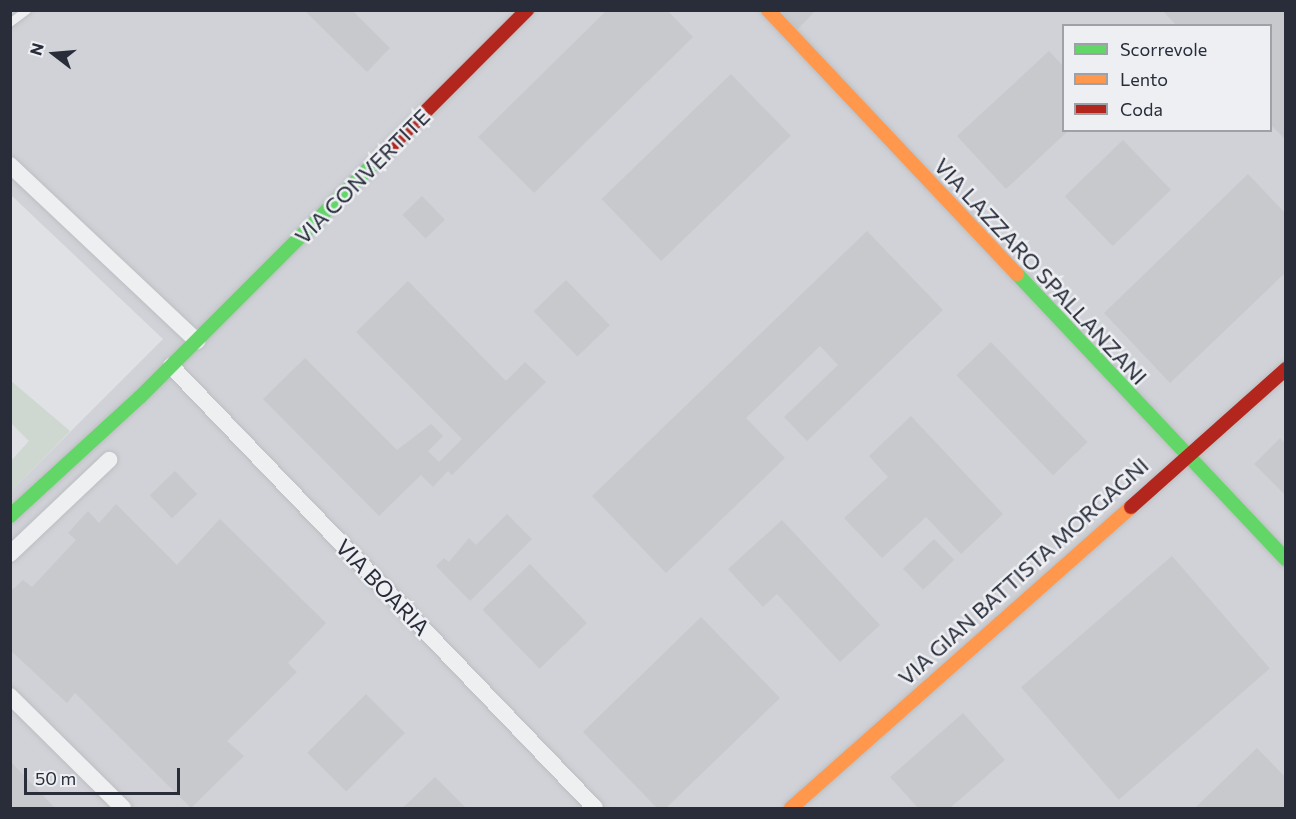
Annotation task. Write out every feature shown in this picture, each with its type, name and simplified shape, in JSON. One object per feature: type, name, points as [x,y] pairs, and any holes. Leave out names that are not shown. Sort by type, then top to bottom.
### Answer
[{"type":"street","name":"VIA CONVERTITE","points":[[10,516],[197,341],[527,10]]},
{"type":"street","name":"VIA LAZZARO SPALLANZANI","points":[[768,10],[1184,454],[1286,559]]},
{"type":"street","points":[[10,165],[197,341]]},
{"type":"street","name":"VIA BOARIA","points":[[171,366],[595,808]]},
{"type":"street","name":"VIA GIAN BATTISTA MORGAGNI","points":[[791,808],[1184,454],[1286,369]]},
{"type":"street","points":[[10,554],[109,460]]},
{"type":"street","points":[[10,696],[123,808]]},
{"type":"lane","points":[[10,23],[27,10]]},
{"type":"shaded area","points":[[10,11],[1285,11],[1285,808],[11,808],[11,491],[163,339],[11,195]]},
{"type":"shaded area","points":[[11,381],[70,431],[11,491],[11,461],[29,441],[11,423]]},
{"type":"building","points":[[304,10],[352,10],[390,48],[367,72]]},
{"type":"building","points":[[607,10],[667,10],[693,37],[534,193],[478,137]]},
{"type":"building","points":[[778,10],[816,10],[797,30]]},
{"type":"building","points":[[1162,10],[1286,10],[1286,140],[1272,126],[1272,24],[1175,24]]},
{"type":"building","points":[[1049,51],[1062,65],[1062,132],[1067,132],[1006,189],[957,136]]},
{"type":"building","points":[[731,74],[791,136],[661,261],[602,199]]},
{"type":"building","points":[[1123,140],[1171,190],[1113,246],[1065,196]]},
{"type":"building","points":[[1248,174],[1286,214],[1286,272],[1170,383],[1104,313]]},
{"type":"building","points":[[422,196],[445,220],[426,238],[403,215]]},
{"type":"building","points":[[867,231],[943,310],[807,441],[784,417],[838,365],[820,346],[746,418],[785,458],[666,573],[592,496]]},
{"type":"building","points":[[566,280],[610,325],[577,357],[534,311]]},
{"type":"building","points":[[408,281],[506,381],[525,362],[546,382],[452,475],[448,471],[433,487],[421,475],[379,516],[263,399],[305,358],[397,450],[431,424],[443,436],[428,451],[439,462],[462,439],[356,332]]},
{"type":"building","points":[[991,342],[1088,442],[1053,475],[956,375]]},
{"type":"building","points":[[911,416],[1003,514],[961,554],[926,517],[882,558],[844,518],[888,477],[869,456]]},
{"type":"building","points":[[1280,438],[1286,444],[1286,496],[1254,464]]},
{"type":"building","points":[[175,471],[197,494],[172,518],[150,495]]},
{"type":"building","points":[[116,504],[177,565],[220,519],[326,623],[288,663],[297,672],[227,741],[244,756],[191,808],[75,693],[67,703],[10,650],[10,592],[23,580],[32,587],[76,540],[68,533],[88,511],[99,523]]},
{"type":"building","points":[[507,514],[532,539],[470,601],[436,566],[444,558],[449,562],[469,538],[476,545]]},
{"type":"building","points":[[782,520],[880,625],[840,662],[777,594],[763,607],[728,569]]},
{"type":"building","points":[[934,539],[954,560],[923,590],[903,569]]},
{"type":"building","points":[[1172,556],[1270,668],[1119,800],[1021,687]]},
{"type":"building","points":[[530,564],[587,623],[539,669],[483,610]]},
{"type":"building","points":[[701,617],[780,698],[666,808],[657,808],[583,732]]},
{"type":"building","points":[[366,694],[405,733],[346,792],[307,753]]},
{"type":"building","points":[[963,713],[1005,760],[950,808],[918,808],[890,777]]},
{"type":"building","points":[[1257,748],[1286,778],[1286,808],[1195,808]]},
{"type":"building","points":[[10,761],[55,808],[10,808]]},
{"type":"building","points":[[435,777],[466,808],[402,808],[410,801]]},
{"type":"traffic: fast","points":[[10,516],[140,397],[388,149]]},
{"type":"traffic: fast","points":[[1017,274],[1286,559]]},
{"type":"traffic: slow","points":[[768,10],[1017,274]]},
{"type":"traffic: slow","points":[[791,808],[1131,507]]},
{"type":"traffic: jam","points":[[388,149],[527,10]]},
{"type":"traffic: jam","points":[[1131,507],[1286,369]]}]
